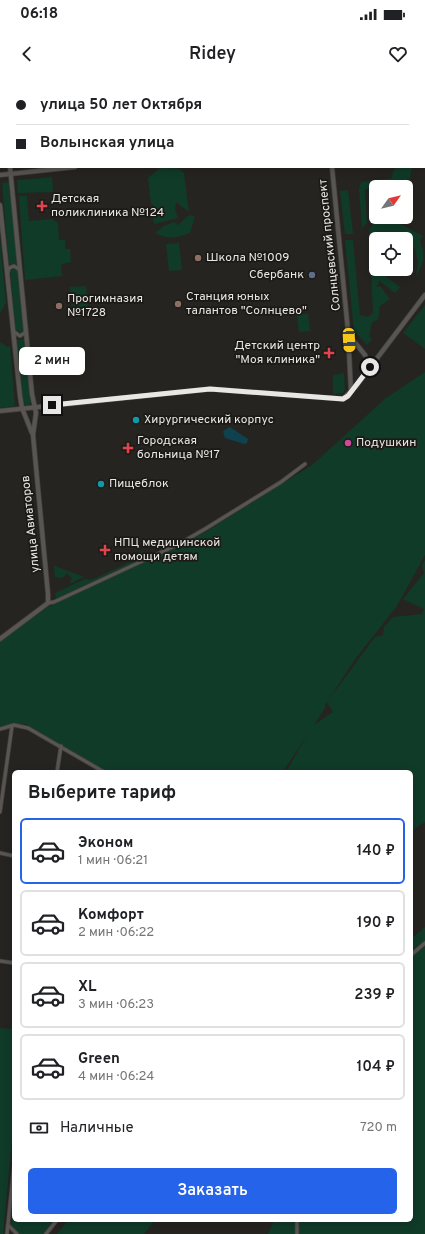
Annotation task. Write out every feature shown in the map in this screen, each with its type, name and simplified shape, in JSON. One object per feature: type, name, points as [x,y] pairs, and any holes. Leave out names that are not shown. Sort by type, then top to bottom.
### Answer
[{"type":"street","name":"улица Авиаторов","points":[[10,168],[34,407],[36,412],[33,435],[48,603]]},
{"type":"street","points":[[0,175],[66,168]]},
{"type":"street","name":"Солнцевский проспект","points":[[332,168],[348,331],[351,392]]},
{"type":"street","name":"улица Авиаторов","points":[[0,205],[22,408],[33,435]]},
{"type":"street","points":[[8,272],[9,268],[14,266],[20,271]]},
{"type":"street","points":[[0,411],[210,389],[343,399],[351,392],[378,358],[425,295]]},
{"type":"street","points":[[13,331],[20,336],[25,334],[27,330]]},
{"type":"street","points":[[348,331],[353,342],[365,355],[370,367]]},
{"type":"street","points":[[365,355],[374,359],[378,358]]},
{"type":"street","points":[[351,372],[355,381],[359,382]]},
{"type":"street","points":[[0,639],[48,603],[54,602],[178,544],[281,482],[305,464]]},
{"type":"street","points":[[0,730],[12,726],[28,728],[101,770]]},
{"type":"street","points":[[0,812],[12,726]]},
{"type":"street","points":[[57,770],[61,746]]},
{"type":"street","points":[[0,853],[12,856]]},
{"type":"street","points":[[413,953],[425,943]]},
{"type":"street","points":[[0,961],[12,963]]},
{"type":"street","points":[[7,1234],[12,1183]]},
{"type":"street","points":[[46,1234],[55,1222]]},
{"type":"street","points":[[296,1222],[297,1234]]},
{"type":"street","points":[[8,1223],[11,1229],[17,1234]]},
{"type":"green space","points":[[160,168],[180,169],[184,173],[189,212],[176,202],[175,209],[178,218],[154,224],[153,217],[163,212],[151,204],[148,178]]},
{"type":"green space","points":[[396,168],[412,168],[408,180],[376,180],[392,178],[393,171]]},
{"type":"green space","points":[[52,177],[52,192],[18,193],[17,180]]},
{"type":"green space","points":[[369,181],[369,189],[365,189],[367,223],[362,228],[359,189],[361,182]]},
{"type":"green space","points":[[9,182],[17,264],[9,265],[2,183]]},
{"type":"green space","points":[[348,190],[353,234],[345,234],[340,191]]},
{"type":"green space","points":[[19,196],[27,196],[29,221],[52,219],[58,223],[59,240],[65,240],[65,249],[70,249],[71,262],[61,264],[62,276],[25,280]]},
{"type":"green space","points":[[189,215],[195,216],[190,233],[172,238],[164,237],[155,233],[164,226],[174,222],[178,225]]},
{"type":"green space","points":[[374,224],[400,224],[423,236],[420,240],[423,251],[423,262],[416,276],[418,262],[415,249],[413,248],[413,232],[369,232],[369,229]]},
{"type":"green space","points":[[0,240],[6,303],[0,313]]},
{"type":"green space","points":[[345,240],[353,240],[360,315],[368,317],[373,313],[371,276],[385,276],[400,287],[395,293],[380,281],[376,287],[380,286],[390,299],[380,306],[378,320],[372,322],[369,336],[372,339],[367,345],[354,331]]},
{"type":"green space","points":[[179,243],[182,270],[169,271],[166,244]]},
{"type":"green space","points":[[14,268],[19,270],[24,332],[21,333],[16,330],[10,271]]},
{"type":"green space","points":[[86,286],[88,312],[72,313],[70,287]]},
{"type":"green space","points":[[425,305],[425,349],[403,333]]},
{"type":"green space","points":[[308,314],[310,331],[299,332],[297,315]]},
{"type":"green space","points":[[25,339],[31,402],[28,406],[23,403],[17,340]]},
{"type":"green space","points":[[0,343],[7,347],[10,346],[15,406],[0,408]]},
{"type":"green space","points":[[425,372],[425,555],[397,606],[356,658],[325,705],[325,708],[314,725],[333,712],[327,702],[375,637],[383,635],[384,627],[393,617],[422,614],[424,609],[403,599],[424,573],[422,565],[425,560],[425,822],[413,830],[413,770],[287,770],[307,735],[284,770],[104,770],[26,724],[0,726],[0,642],[48,607],[204,533],[312,465],[386,398]]},
{"type":"green space","points":[[344,373],[345,389],[343,393],[333,394],[333,375]]},
{"type":"green space","points":[[143,551],[148,556],[56,599],[55,593],[85,579],[91,580],[137,559],[139,553]]},
{"type":"green space","points":[[54,566],[84,577],[69,584],[72,578],[67,573],[62,578],[55,577]]},
{"type":"green space","points":[[425,927],[425,1234],[268,1234],[273,1222],[413,1222],[413,937]]},
{"type":"green space","points":[[0,1028],[12,1029],[12,1140],[3,1234],[0,1234]]},
{"type":"green space","points":[[12,1214],[12,1222],[53,1222],[44,1234],[19,1234],[11,1225]]},
{"type":"green space","points":[[66,1222],[153,1222],[144,1234],[57,1234]]},
{"type":"water","points":[[230,427],[248,439],[247,443],[244,444],[225,438],[223,431]]},
{"type":"place","name":"Детская поликлиника №124","points":[[42,206]]},
{"type":"place","name":"Школа №1009","points":[[198,258]]},
{"type":"place","name":"Сбербанк","points":[[312,275]]},
{"type":"place","name":"Станция юных талантов \"Солнцево\"","points":[[178,304]]},
{"type":"place","name":"Прогимназия №1728","points":[[59,306]]},
{"type":"place","name":"Детский центр \"Моя клиника\"","points":[[329,353]]},
{"type":"place","name":"Хирургический корпус","points":[[136,420]]},
{"type":"place","name":"Подушкин","points":[[348,443]]},
{"type":"place","name":"Городская больница №17","points":[[128,448]]},
{"type":"place","name":"Пищеблок","points":[[101,484]]},
{"type":"place","name":"НПЦ медицинской помощи детям","points":[[105,550]]},
{"type":"route","points":[[52,405],[187,390],[210,389],[343,399],[348,396],[370,367]]}]
